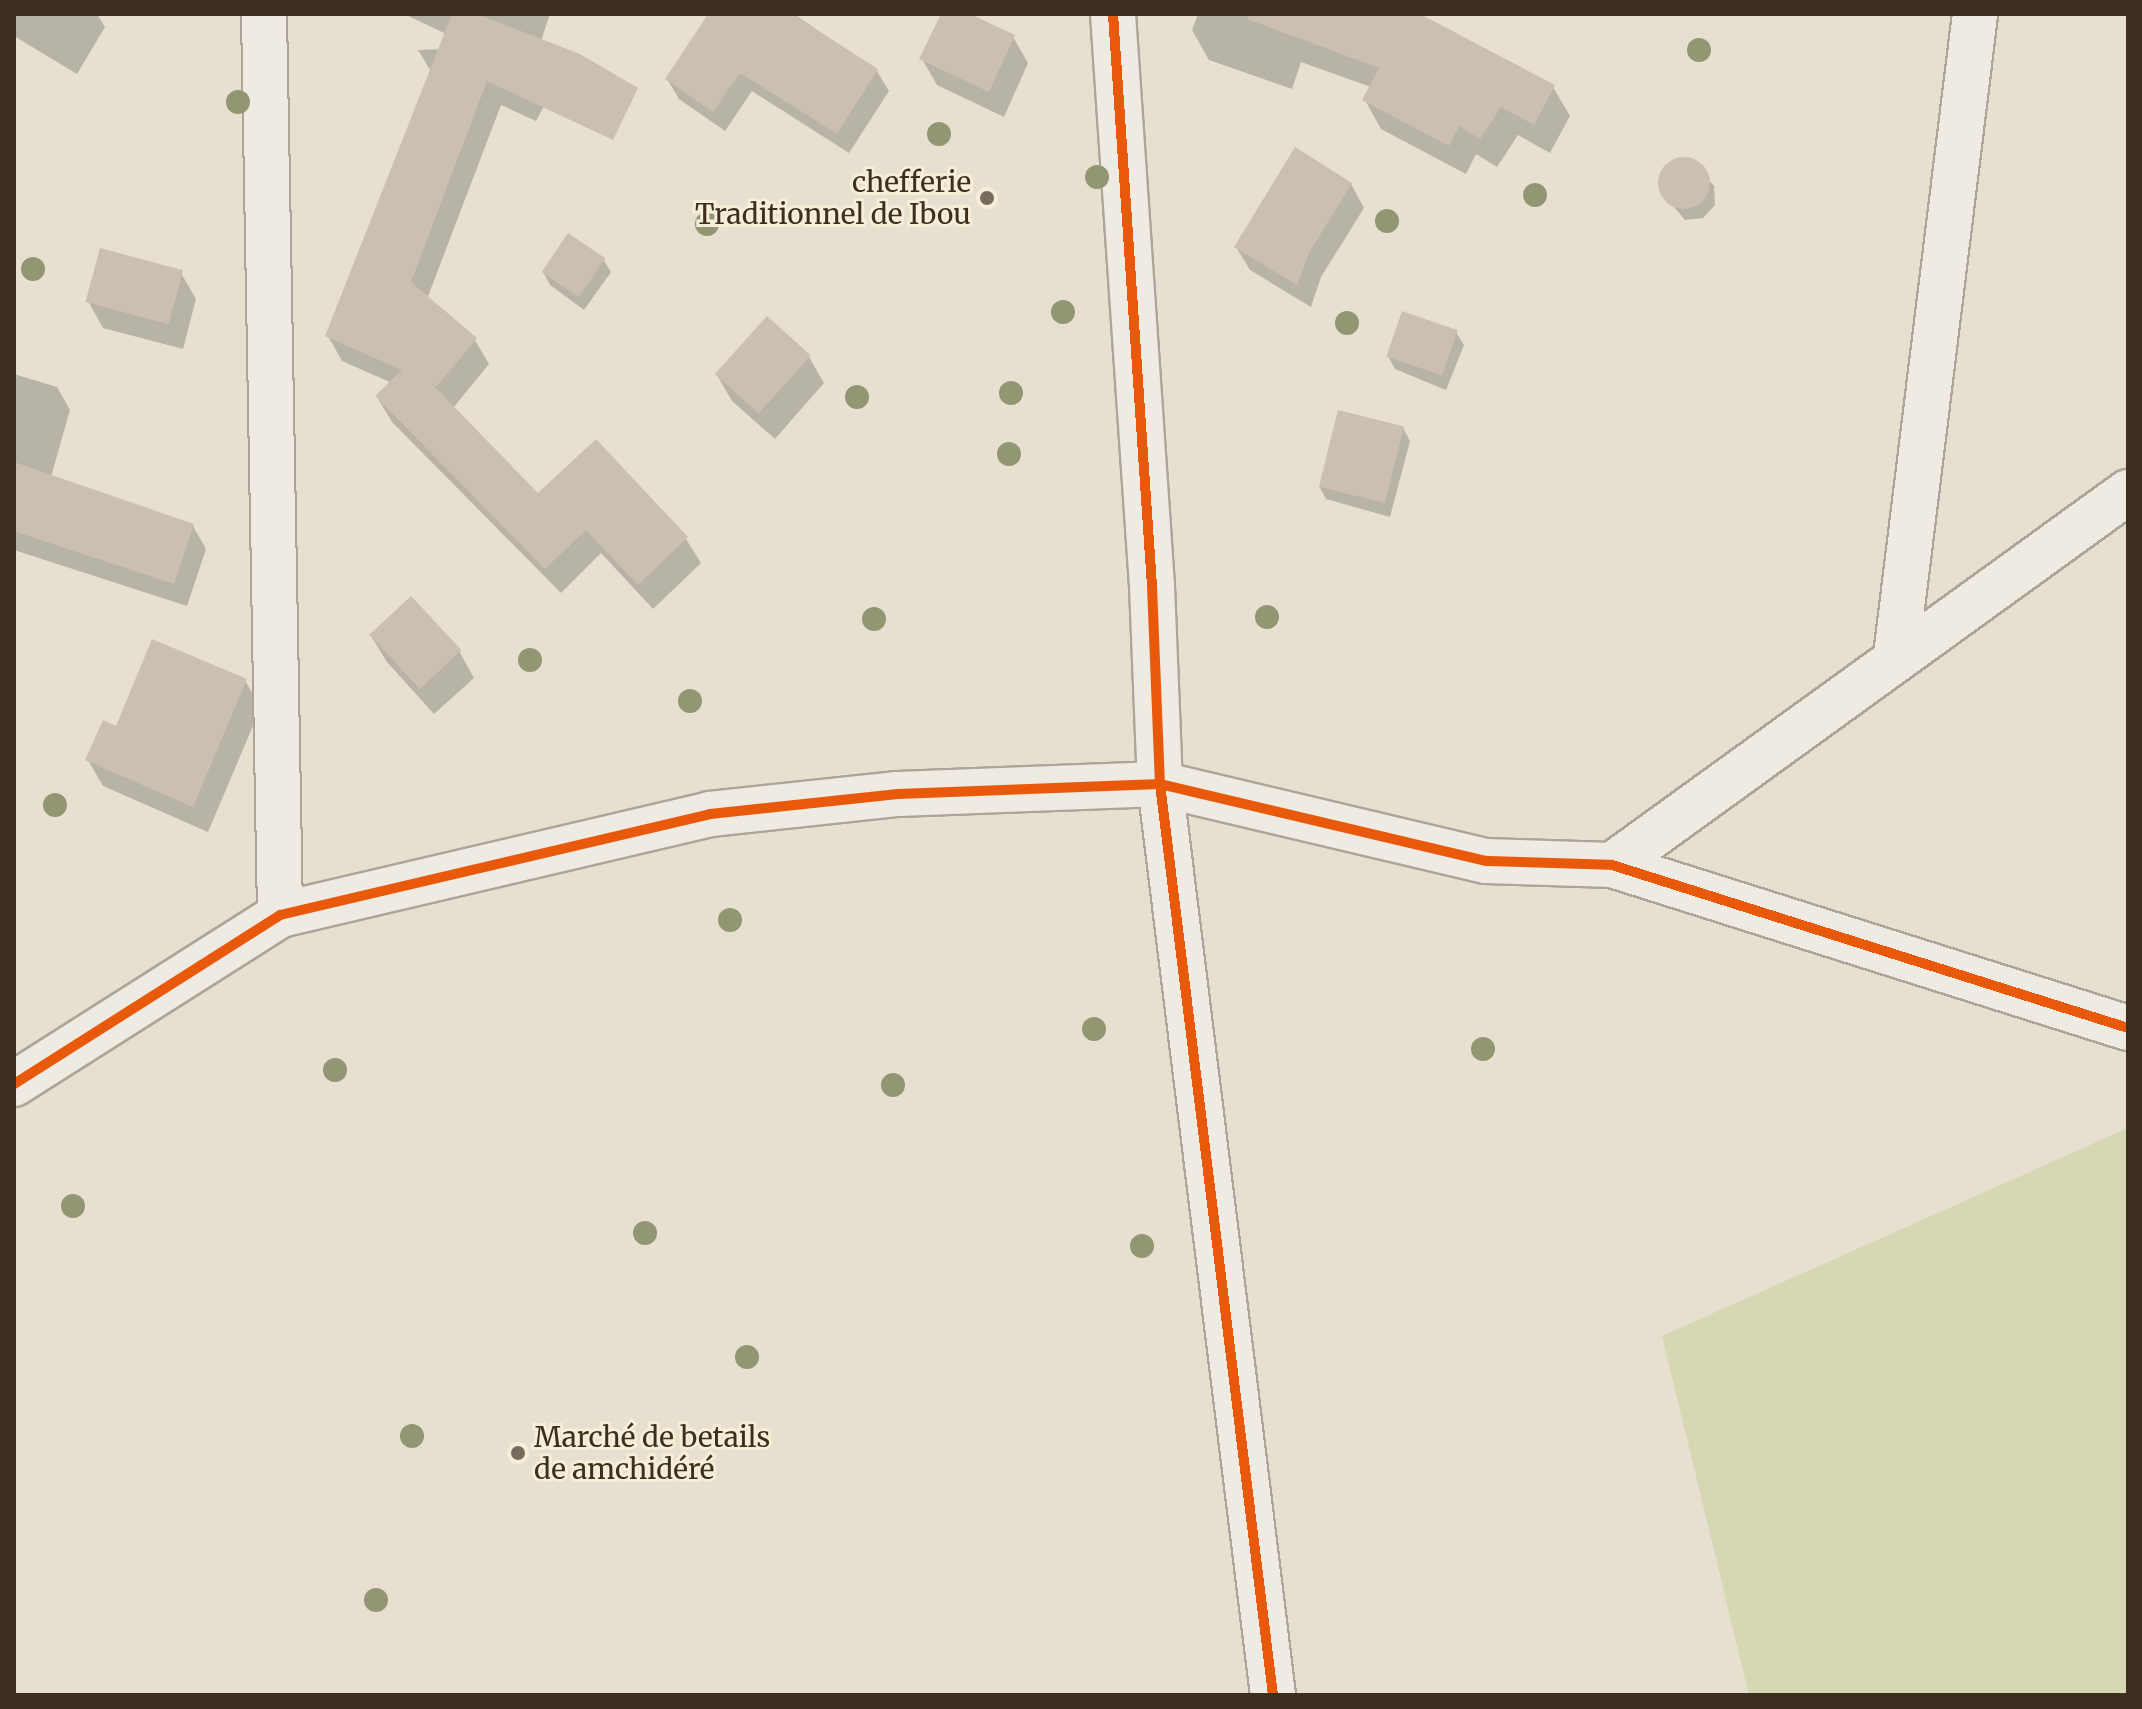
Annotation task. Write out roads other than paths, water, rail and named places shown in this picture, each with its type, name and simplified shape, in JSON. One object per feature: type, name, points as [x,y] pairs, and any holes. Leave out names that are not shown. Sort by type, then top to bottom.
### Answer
[{"type":"street","points":[[264,14],[280,915]]},
{"type":"street","points":[[1113,14],[1152,586],[1160,784],[1273,1695]]},
{"type":"street","points":[[1896,656],[1975,14]]},
{"type":"street","points":[[1612,865],[1896,656],[2128,492]]},
{"type":"street","points":[[14,1084],[280,915],[710,814],[898,794],[1160,784],[1486,861],[1612,865],[2128,1028]]},
{"type":"place","name":"chefferie Traditionnel de Ibou","points":[[987,198]]},
{"type":"place","name":"Marché de betails de amchidéré","points":[[518,1453]]}]
